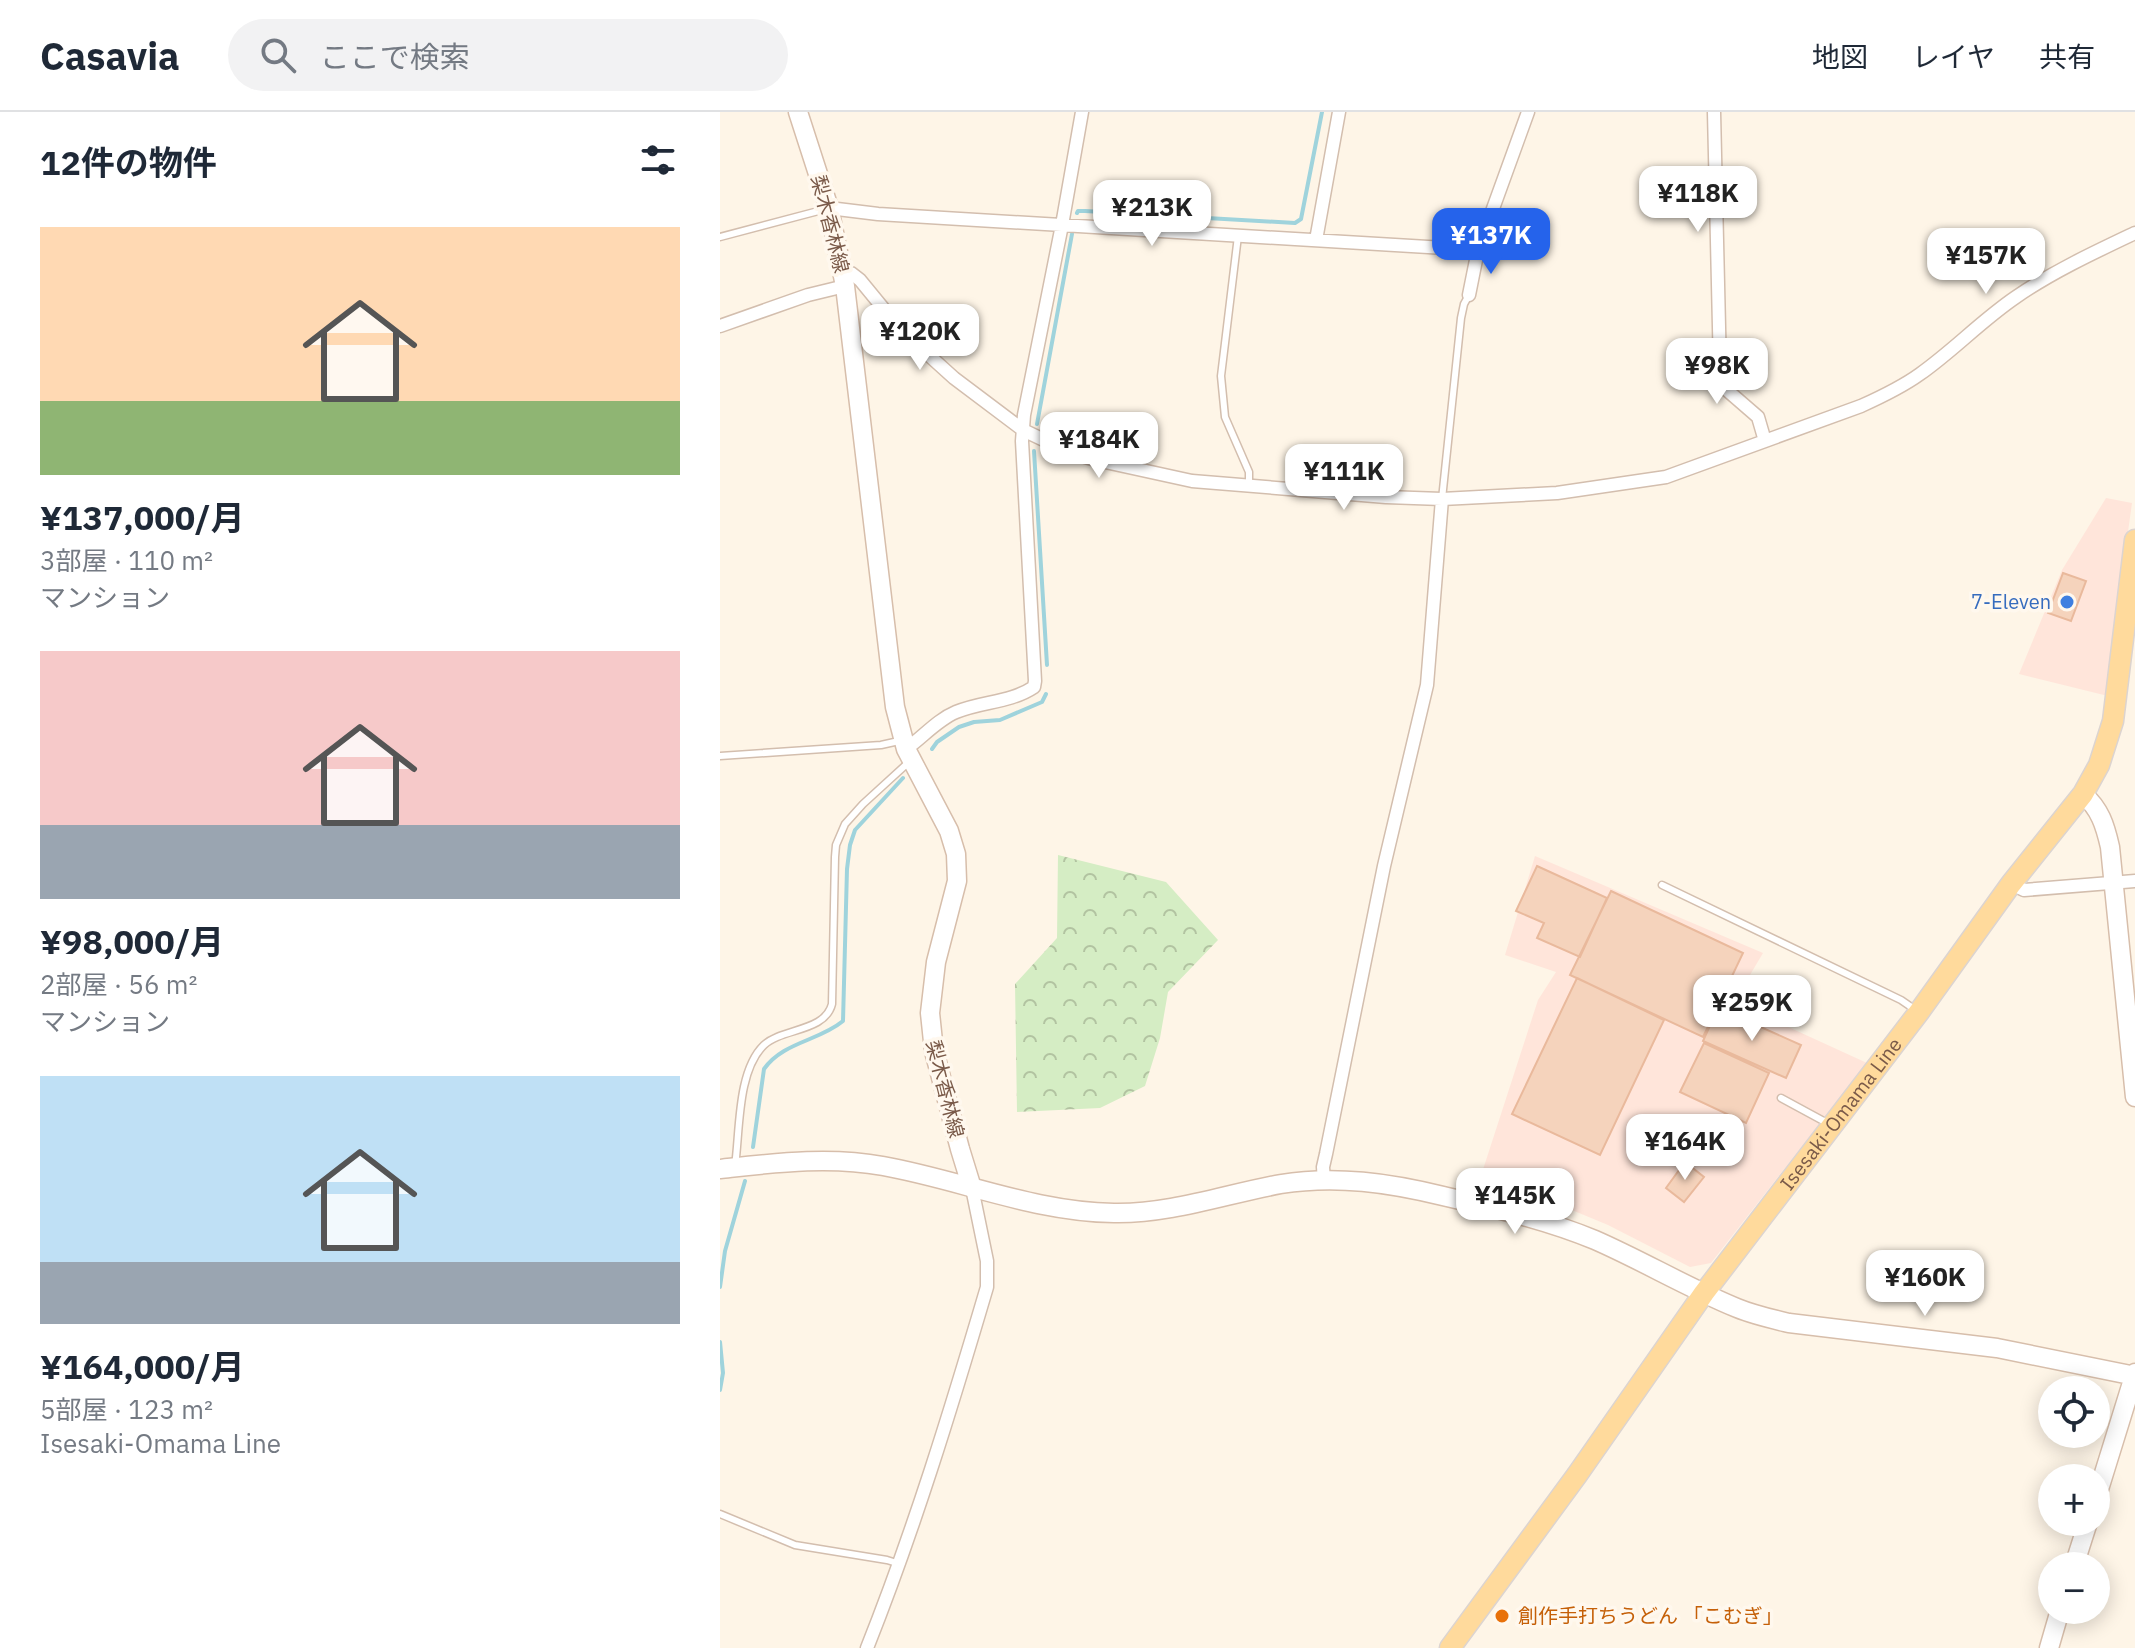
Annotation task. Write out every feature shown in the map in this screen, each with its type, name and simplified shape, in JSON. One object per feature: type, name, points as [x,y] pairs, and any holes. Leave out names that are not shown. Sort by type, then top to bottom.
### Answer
[{"type":"main road","name":"梨木香林線","points":[[798,112],[829,208],[843,278],[891,679],[907,750],[949,831],[956,854],[957,881],[936,962],[930,1013],[934,1051],[972,1188]]},
{"type":"main road","name":"Isesaki-Omama Line","points":[[1450,1648],[1577,1475],[1704,1293],[1919,1012],[2011,884],[2083,794],[2099,765],[2113,721],[2135,540]]},
{"type":"main road","points":[[2083,794],[2097,807],[2106,830],[2135,1097]]},
{"type":"main road","points":[[727,1168],[808,1160],[860,1163],[908,1171],[1055,1208],[1088,1212],[1151,1211],[1283,1184],[1324,1181],[1365,1182],[1443,1196],[1535,1219],[1592,1239],[1738,1308],[1789,1323],[1997,1348],[2135,1375],[2107,1464]]},
{"type":"main road","points":[[2049,1648],[2056,1624]]},
{"type":"street","points":[[907,750],[951,714],[1012,698],[1034,687],[1024,415],[1082,112]]},
{"type":"street","points":[[1316,240],[1339,112]]},
{"type":"street","points":[[1469,295],[1478,250],[1528,112]]},
{"type":"street","points":[[1714,112],[1720,370],[1728,391],[1758,417],[1765,441]]},
{"type":"street","points":[[829,208],[878,214],[1478,250]]},
{"type":"street","points":[[720,326],[808,295],[851,273],[901,330],[954,378],[1023,430],[1071,453],[1192,481],[1249,486],[1442,499],[1557,493],[1653,480],[1861,406],[1922,373],[2015,297],[2135,233]]},
{"type":"street","points":[[1324,1181],[1323,1167],[1357,994],[1427,685],[1442,499]]},
{"type":"street","points":[[2011,884],[2024,890],[2135,881]]},
{"type":"street","points":[[867,1648],[925,1493],[987,1287],[987,1261],[972,1188]]},
{"type":"lane","points":[[720,237],[829,208]]},
{"type":"lane","points":[[1238,236],[1221,376],[1225,417],[1249,472],[1249,486]]},
{"type":"lane","points":[[1442,499],[1461,318],[1469,295]]},
{"type":"lane","points":[[720,756],[881,745],[907,750],[839,834],[835,857],[830,1012],[814,1023],[766,1043],[752,1062],[727,1168]]},
{"type":"lane","points":[[1662,885],[1901,1000],[1919,1012]]},
{"type":"lane","points":[[1781,1098],[1832,1126]]},
{"type":"lane","points":[[720,1514],[795,1545],[900,1564]]},
{"type":"shaded area","points":[[2106,498],[2132,503],[2108,696],[2019,674],[2062,570]]},
{"type":"shaded area","points":[[1535,856],[1763,953],[1734,1002],[1867,1063],[1711,1263],[1690,1267],[1608,1225],[1567,1208],[1477,1188],[1538,1000],[1556,972],[1505,955]]},
{"type":"green space","points":[[1058,855],[1166,882],[1218,940],[1168,992],[1160,1038],[1145,1086],[1100,1108],[1017,1112],[1015,984],[1057,938]]},
{"type":"building","points":[[2063,573],[2086,581],[2071,621],[2048,613]]},
{"type":"building","points":[[1537,866],[1607,898],[1580,957],[1537,938],[1544,923],[1516,911]]},
{"type":"building","points":[[1611,891],[1743,953],[1703,1037],[1570,975]]},
{"type":"building","points":[[1577,978],[1664,1020],[1600,1155],[1512,1114]]},
{"type":"building","points":[[1718,1008],[1801,1045],[1786,1078],[1703,1041]]},
{"type":"building","points":[[1704,1043],[1769,1073],[1746,1123],[1680,1092]]},
{"type":"building","points":[[1685,1162],[1704,1177],[1684,1202],[1666,1188]]},
{"type":"waterway","points":[[1077,213],[1295,223],[1301,219],[1322,112]]},
{"type":"waterway","points":[[1037,424],[1072,234]]},
{"type":"waterway","points":[[1034,451],[1047,665]]},
{"type":"waterway","points":[[932,749],[959,727],[974,722],[1000,720],[1042,702],[1046,694]]},
{"type":"waterway","points":[[753,1147],[764,1069],[781,1053],[843,1021],[850,845],[855,830],[903,778]]},
{"type":"waterway","points":[[720,1287],[725,1251],[745,1181]]},
{"type":"waterway","points":[[720,1342],[723,1373],[720,1390]]},
{"type":"place","name":"7-Eleven","points":[[2067,602]]},
{"type":"place","name":"創作手打ちうどん 「こむぎ」","points":[[1502,1616]]}]
